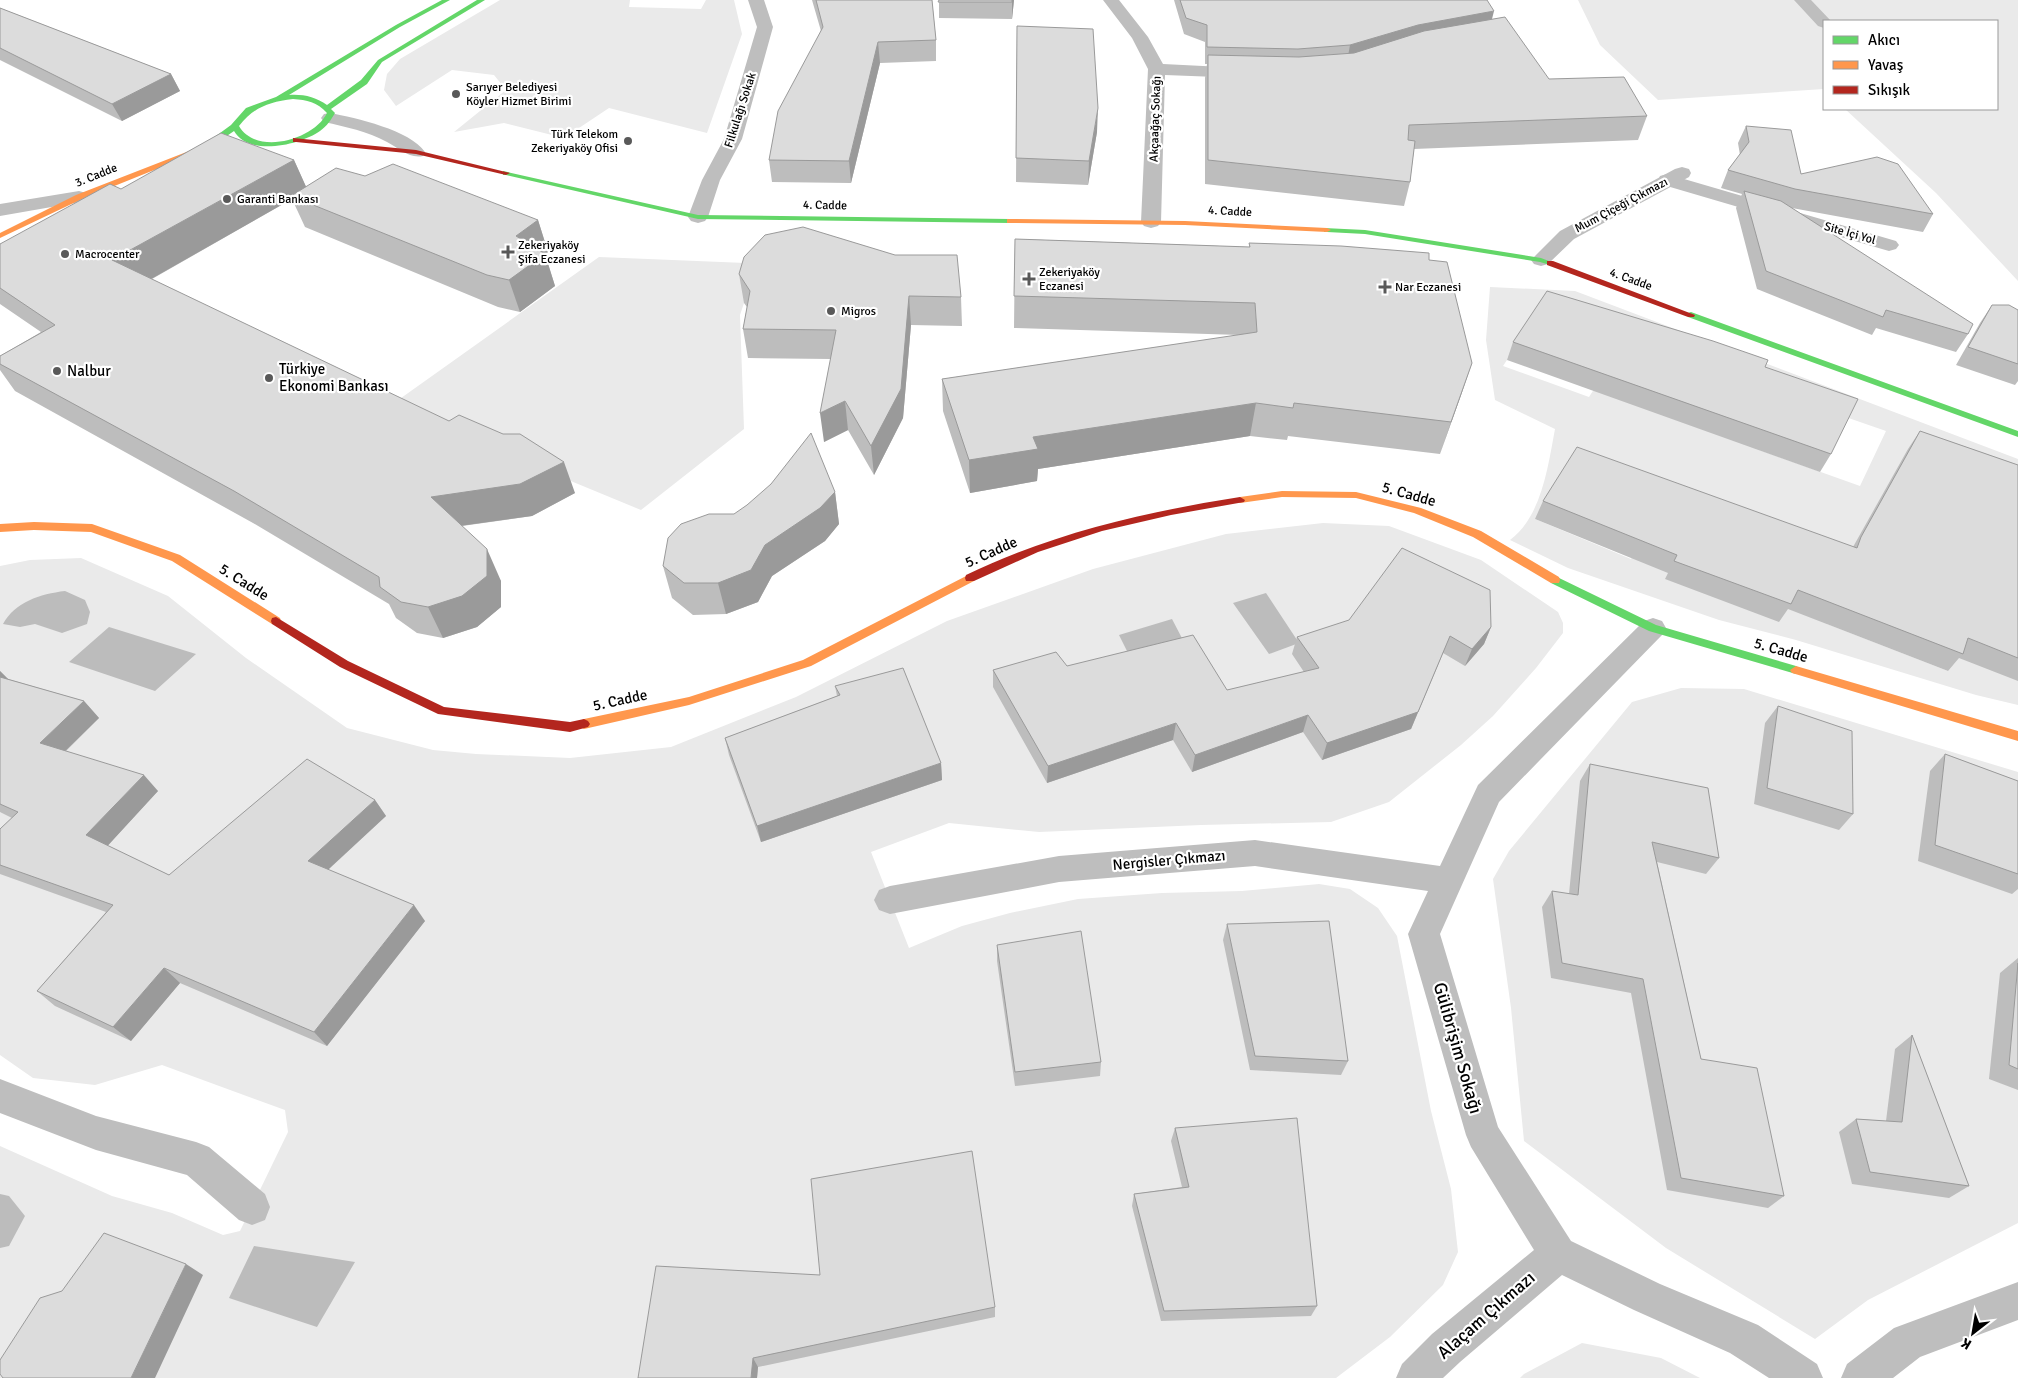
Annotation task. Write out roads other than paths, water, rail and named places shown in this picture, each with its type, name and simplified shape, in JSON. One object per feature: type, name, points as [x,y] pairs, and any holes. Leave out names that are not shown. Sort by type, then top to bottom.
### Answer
[{"type":"street","points":[[205,147],[235,126],[247,111],[276,100],[398,26],[447,0]]},
{"type":"street","points":[[235,126],[236,133],[242,139],[266,144],[296,140],[318,130],[330,113],[364,82],[380,61],[482,0]]},
{"type":"street","name":"Filkulağı Sokak","points":[[698,217],[711,180],[733,139],[765,27],[756,0]]},
{"type":"street","name":"Akçaağaç Sokağı","points":[[1111,0],[1140,37],[1157,69],[1156,146],[1151,222]]},
{"type":"street","points":[[1802,0],[1823,21]]},
{"type":"street","points":[[1157,69],[1259,73]]},
{"type":"street","points":[[276,100],[290,98],[314,99],[330,113],[373,127],[397,138],[416,152]]},
{"type":"street","points":[[205,147],[242,139]]},
{"type":"street","name":"4. Cadde","points":[[296,140],[416,152],[698,217],[1151,222],[1365,232],[1541,260],[2018,434]]},
{"type":"street","name":"3. Cadde","points":[[0,236],[79,197],[205,147]]},
{"type":"street","name":"Site İçi Yol","points":[[1674,176],[1889,245]]},
{"type":"street","name":"Mum Çiçeği Çıkmazı","points":[[1541,260],[1567,235],[1674,176]]},
{"type":"street","points":[[0,210],[79,197]]},
{"type":"street","name":"5. Cadde","points":[[0,528],[34,526],[92,528],[176,558],[344,664],[442,711],[570,726],[690,701],[808,663],[1001,561],[1108,525],[1215,504],[1282,494],[1356,495],[1417,510],[1477,534],[1563,584],[1653,628],[2018,736]]},
{"type":"street","name":"Gülibrişim Sokağı","points":[[1558,1254],[1483,1135],[1424,934],[1488,794],[1653,628]]},
{"type":"street","name":"Nergisler Çıkmazı","points":[[890,900],[1059,869],[1255,853],[1448,880]]},
{"type":"street","points":[[0,1096],[96,1133],[196,1160],[252,1206]]},
{"type":"street","points":[[1558,1254],[1647,1297],[1744,1339],[1802,1378]]},
{"type":"street","name":"Alaçam Çıkmazı","points":[[1416,1378],[1446,1348],[1558,1254]]},
{"type":"street","points":[[1861,1378],[1908,1342],[2018,1301]]},
{"type":"place","name":"Sarıyer Belediyesi Köyler Hizmet Birimi","points":[[456,94]]},
{"type":"place","name":"Türk Telekom Zekeriyaköy Ofisi","points":[[628,141]]},
{"type":"place","name":"Garanti Bankası","points":[[227,199]]},
{"type":"place","name":"Zekeriyaköy Şifa Eczanesi","points":[[508,252]]},
{"type":"place","name":"Macrocenter","points":[[65,254]]},
{"type":"place","name":"Zekeriyaköy Eczanesi","points":[[1029,279]]},
{"type":"place","name":"Nar Eczanesi","points":[[1385,287]]},
{"type":"place","name":"Migros","points":[[831,311]]},
{"type":"place","name":"Nalbur","points":[[57,371]]},
{"type":"place","name":"Türkiye Ekonomi Bankası","points":[[269,378]]}]
